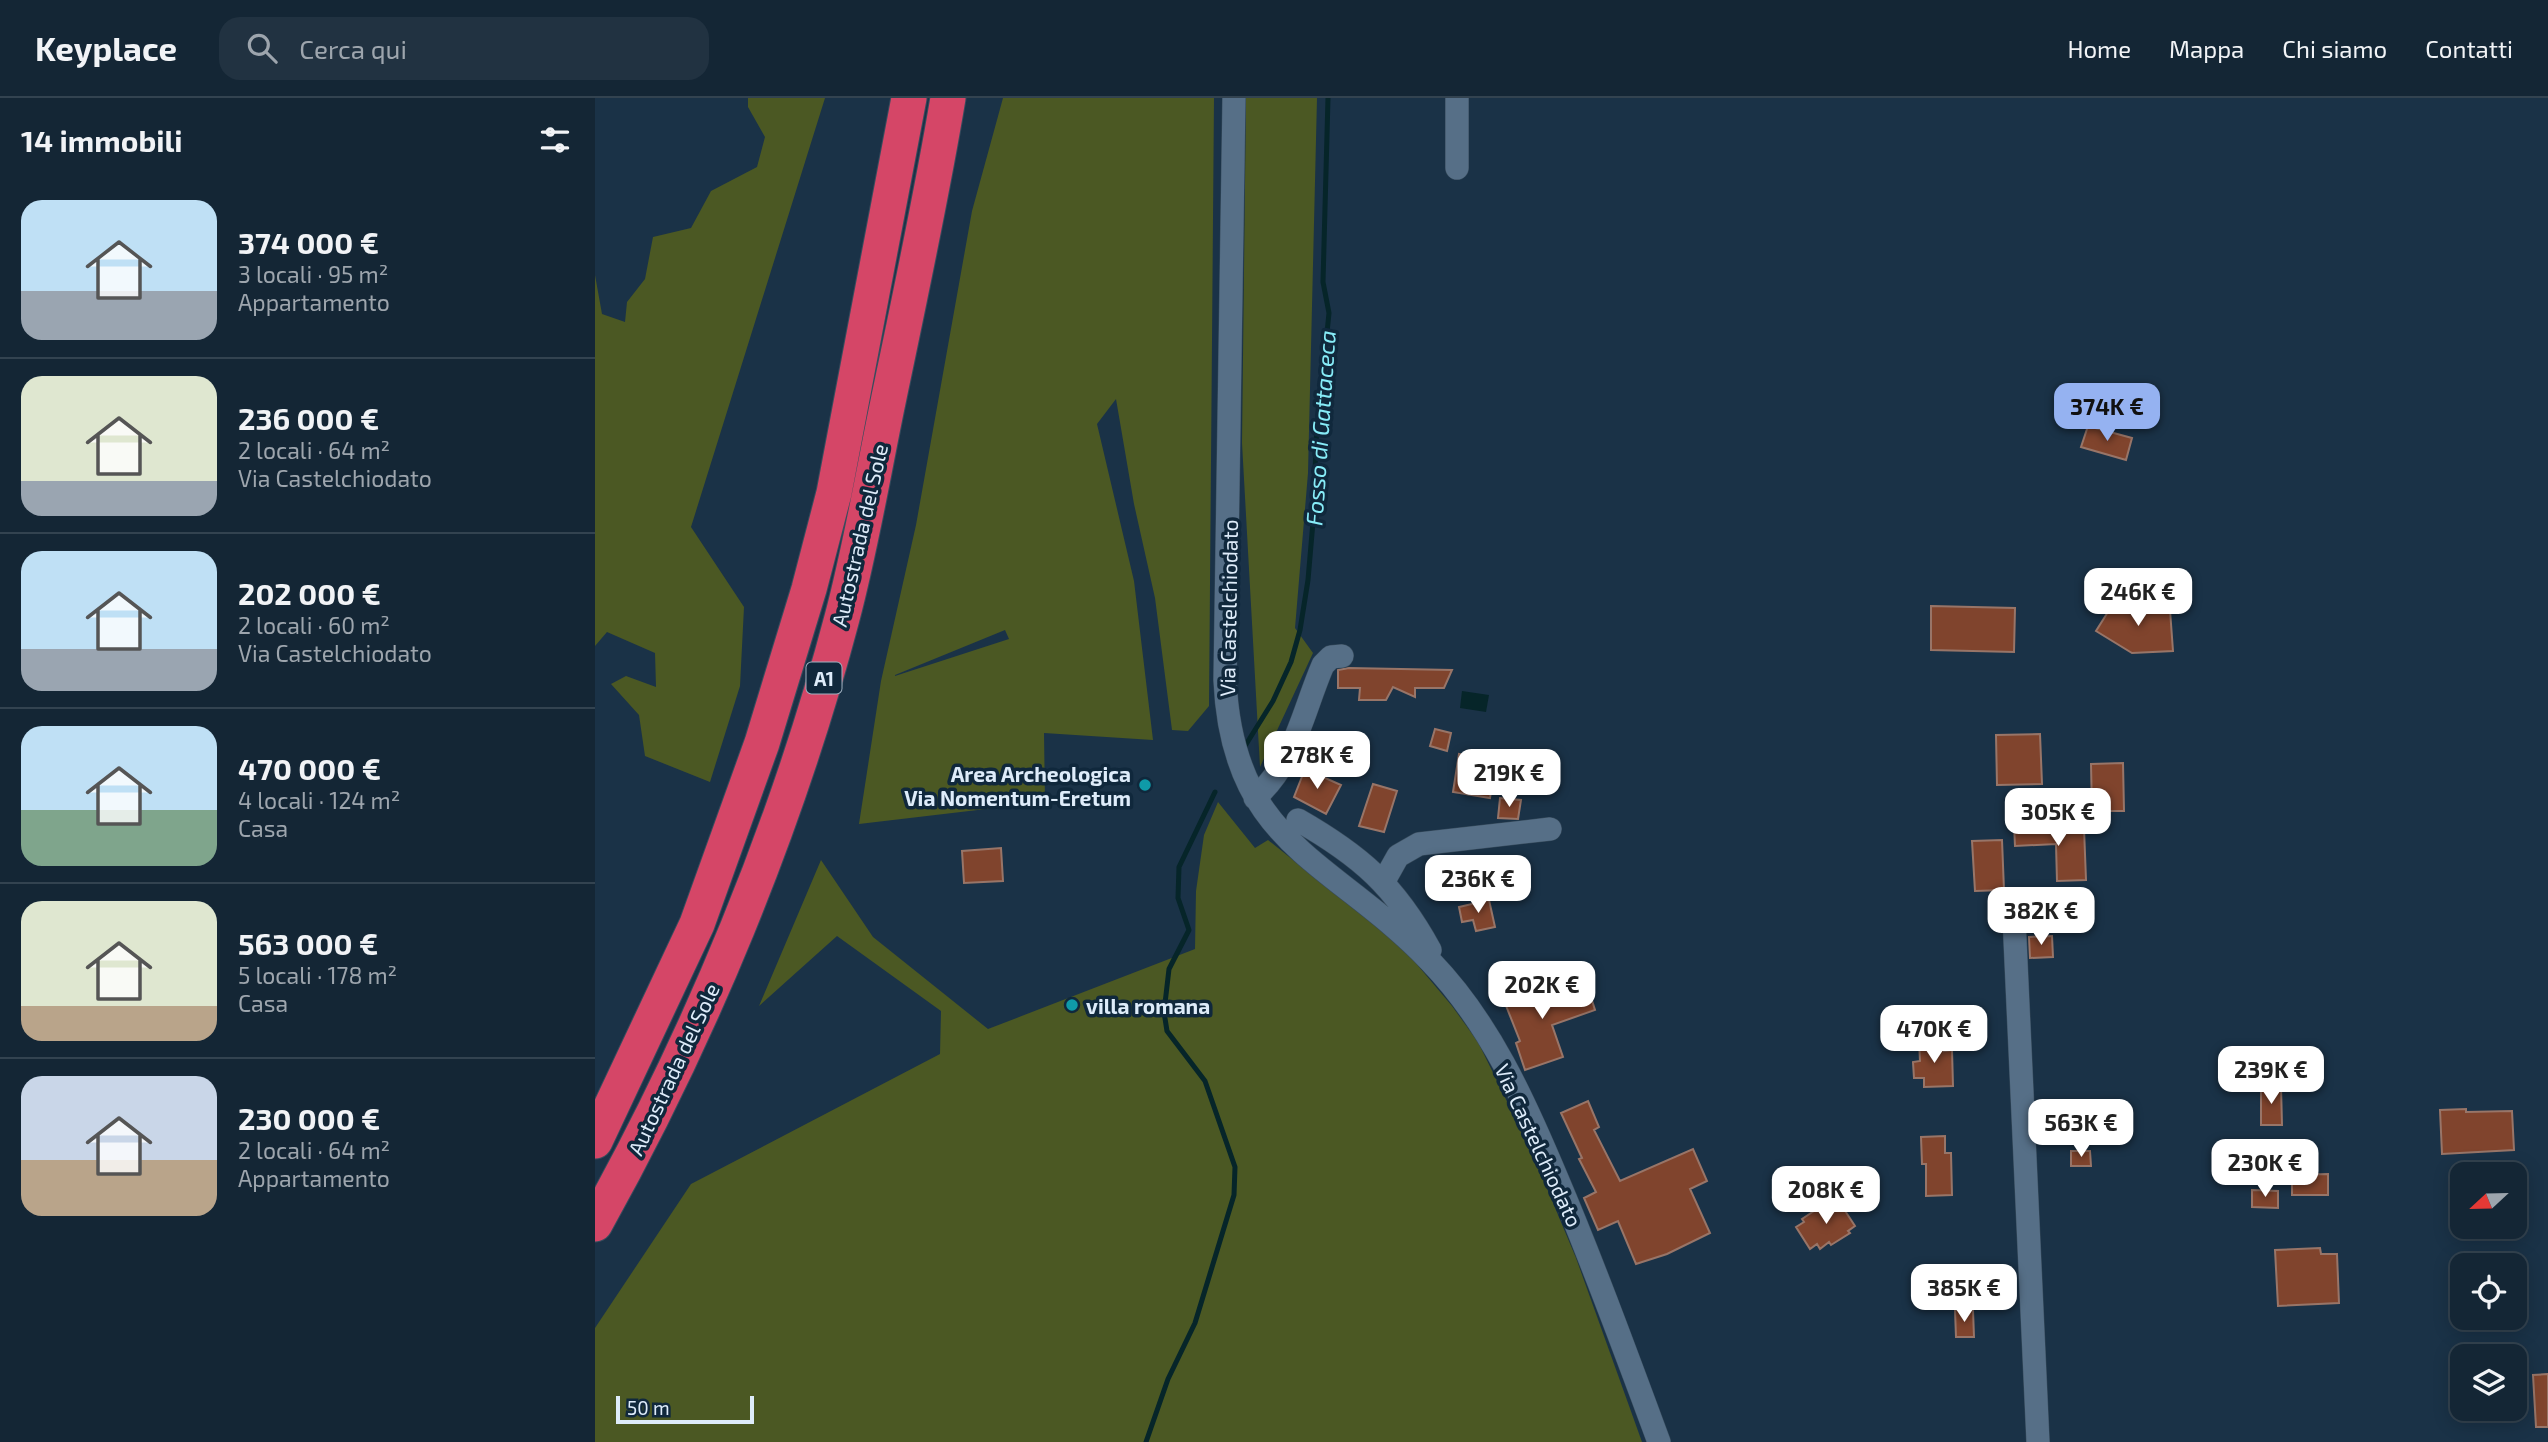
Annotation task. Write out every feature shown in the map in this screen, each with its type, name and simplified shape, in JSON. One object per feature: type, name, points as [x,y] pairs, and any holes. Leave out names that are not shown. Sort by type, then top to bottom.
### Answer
[{"type":"highway","name":"Autostrada del Sole","points":[[595,1140],[697,924],[762,743],[810,589],[834,493],[909,98]]},
{"type":"highway","name":"Autostrada del Sole","points":[[595,1224],[634,1154],[734,938],[797,765],[842,617],[934,180],[948,98]]},
{"type":"street","name":"Via Castelchiodato","points":[[1234,98],[1225,680],[1230,735],[1245,779],[1267,816],[1291,843],[1326,874],[1392,924],[1445,977],[1489,1040],[1537,1132],[1590,1256],[1658,1442]]},
{"type":"street","points":[[1457,98],[1457,169]]},
{"type":"street","points":[[1255,798],[1285,763],[1323,665],[1331,657],[1342,656]]},
{"type":"street","points":[[1298,820],[1351,852],[1384,881],[1408,912],[1445,977]]},
{"type":"street","points":[[1384,881],[1398,856],[1419,844],[1550,829]]},
{"type":"street","points":[[2014,918],[2038,1442]]},
{"type":"green space","points":[[748,98],[825,98],[691,527],[744,607],[740,686],[710,782],[645,756],[639,715],[611,684],[626,676],[656,687],[655,653],[607,632],[595,646],[595,275],[602,314],[625,322],[627,302],[645,279],[653,237],[691,228],[711,191],[757,167],[765,137],[748,107]]},
{"type":"green space","points":[[1003,98],[1214,98],[1209,706],[1188,731],[1172,730],[1155,598],[1134,504],[1116,399],[1097,424],[1134,581],[1153,740],[1044,733],[1045,802],[859,824],[881,681],[916,525],[972,211]],"holes":[[[1005,630],[1009,639],[895,676]]]},
{"type":"green space","points":[[1246,98],[1317,98],[1308,473],[1295,628],[1313,653],[1260,767],[1242,443]]},
{"type":"green space","points":[[1218,802],[1255,848],[1268,840],[1404,949],[1478,1042],[1533,1155],[1576,1258],[1642,1442],[595,1442],[595,1328],[691,1184],[940,1054],[941,1011],[837,936],[759,1006],[821,860],[873,937],[988,1029],[1195,949],[1196,891],[1204,835]]},
{"type":"shaded area","points":[[1462,691],[1489,695],[1486,712],[1460,708]]},
{"type":"building","points":[[2088,426],[2132,438],[2126,460],[2081,447]]},
{"type":"building","points":[[2118,596],[2143,611],[2170,610],[2173,651],[2132,653],[2096,631]]},
{"type":"building","points":[[1931,606],[2015,608],[2014,652],[1931,650]]},
{"type":"building","points":[[1338,670],[1452,670],[1444,688],[1415,688],[1415,697],[1393,687],[1386,700],[1359,700],[1360,688],[1338,688]]},
{"type":"building","points":[[1435,729],[1451,733],[1447,751],[1430,746]]},
{"type":"building","points":[[2040,734],[2042,784],[1997,785],[1996,735]]},
{"type":"building","points":[[1476,751],[1497,754],[1490,798],[1453,792],[1459,754],[1475,757]]},
{"type":"building","points":[[2123,763],[2124,811],[2092,811],[2091,764]]},
{"type":"building","points":[[1305,769],[1341,785],[1326,814],[1294,797]]},
{"type":"building","points":[[1373,784],[1397,791],[1384,832],[1359,826]]},
{"type":"building","points":[[1500,798],[1521,800],[1518,819],[1498,818]]},
{"type":"building","points":[[2032,823],[2032,830],[2084,828],[2086,880],[2057,881],[2056,844],[2015,846],[2014,824]]},
{"type":"building","points":[[2002,840],[2004,890],[1975,891],[1972,841]]},
{"type":"building","points":[[1001,848],[1003,881],[964,883],[962,851]]},
{"type":"building","points":[[1489,900],[1495,927],[1476,931],[1473,920],[1462,922],[1459,907]]},
{"type":"building","points":[[2052,936],[2053,957],[2030,958],[2029,937]]},
{"type":"building","points":[[1531,981],[1540,1004],[1588,988],[1595,1010],[1552,1025],[1563,1057],[1525,1070],[1516,1043],[1520,1041],[1501,993]]},
{"type":"building","points":[[1919,1041],[1944,1041],[1944,1051],[1952,1050],[1953,1086],[1924,1087],[1924,1078],[1914,1078],[1913,1062],[1920,1061]]},
{"type":"building","points":[[2261,1086],[2281,1086],[2282,1125],[2261,1125]]},
{"type":"building","points":[[1588,1101],[1599,1127],[1594,1130],[1620,1181],[1693,1149],[1707,1181],[1690,1189],[1710,1233],[1667,1254],[1636,1264],[1618,1221],[1598,1230],[1584,1198],[1596,1192],[1579,1159],[1582,1158],[1561,1113]]},
{"type":"building","points":[[2466,1109],[2466,1112],[2512,1111],[2514,1150],[2442,1154],[2440,1110]]},
{"type":"building","points":[[1945,1136],[1945,1153],[1951,1153],[1952,1195],[1926,1196],[1926,1164],[1922,1164],[1921,1137]]},
{"type":"building","points":[[2071,1151],[2090,1151],[2091,1166],[2071,1166]]},
{"type":"building","points":[[2328,1174],[2328,1195],[2292,1195],[2292,1175]]},
{"type":"building","points":[[2252,1190],[2278,1191],[2278,1208],[2252,1207]]},
{"type":"building","points":[[1838,1200],[1855,1226],[1848,1231],[1850,1233],[1831,1245],[1829,1242],[1820,1249],[1817,1244],[1810,1249],[1796,1227],[1804,1222],[1802,1219],[1823,1205],[1825,1209]]},
{"type":"building","points":[[2320,1248],[2321,1254],[2337,1254],[2339,1303],[2278,1306],[2275,1250]]},
{"type":"building","points":[[1955,1310],[1973,1310],[1974,1337],[1956,1337]]},
{"type":"building","points":[[2548,1374],[2548,1427],[2536,1427],[2533,1375]]},
{"type":"waterway","name":"Fosso di Gattaceca","points":[[1245,746],[1273,701],[1291,662],[1300,630],[1308,580],[1316,441],[1329,313],[1323,282],[1328,98]]},
{"type":"waterway","points":[[1146,1442],[1168,1379],[1195,1323],[1234,1195],[1235,1167],[1205,1081],[1167,1031],[1164,1012],[1169,969],[1189,930],[1178,898],[1179,867],[1215,792]]},
{"type":"place","name":"Area Archeologica Via Nomentum-Eretum","points":[[1145,785]]},
{"type":"place","name":"villa romana","points":[[1072,1005]]}]
